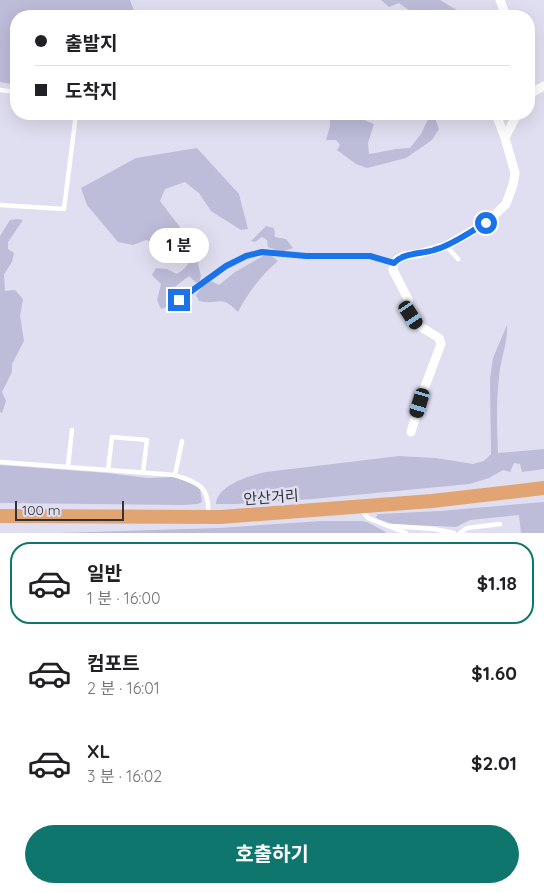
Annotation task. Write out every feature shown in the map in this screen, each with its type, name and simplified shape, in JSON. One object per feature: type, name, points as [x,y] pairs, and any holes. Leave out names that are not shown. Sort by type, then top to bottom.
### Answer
[{"type":"main road","name":"안산거리","points":[[0,516],[208,517],[432,501],[544,488]]},
{"type":"street","points":[[411,432],[424,389],[441,344],[439,338],[418,325],[411,315],[408,299],[393,270],[394,263],[404,256],[446,246],[486,223],[506,204],[513,186],[515,173],[498,120]]},
{"type":"street","points":[[504,138],[514,120]]},
{"type":"lane","points":[[0,205],[64,209],[75,120]]},
{"type":"lane","points":[[446,246],[458,258]]},
{"type":"lane","points":[[179,300],[236,260],[262,252],[306,256],[370,256],[394,263]]},
{"type":"lane","points":[[68,466],[72,430]]},
{"type":"lane","points":[[108,470],[112,437],[147,440],[143,472]]},
{"type":"lane","points":[[175,475],[182,441]]},
{"type":"lane","points":[[0,462],[175,475],[200,486],[209,501],[208,517]]},
{"type":"lane","points":[[359,507],[368,518],[406,533]]},
{"type":"lane","points":[[460,533],[467,528],[500,524]]},
{"type":"lane","points":[[391,526],[434,529],[454,533]]},
{"type":"shaded area","points":[[0,0],[130,0],[134,10],[10,10],[10,84],[0,82]]},
{"type":"shaded area","points":[[381,0],[440,0],[457,10],[409,10],[399,3],[389,7]]},
{"type":"shaded area","points":[[330,120],[364,120],[374,124],[368,143],[369,154],[410,148],[421,134],[428,120],[436,120],[439,129],[432,140],[406,158],[367,168],[356,164],[337,150],[340,145],[336,140],[326,140]]},
{"type":"shaded area","points":[[197,148],[239,194],[248,229],[241,230],[211,211],[199,193],[185,182],[165,189],[160,201],[180,227],[164,250],[154,251],[153,243],[146,240],[133,245],[118,242],[87,205],[81,188],[136,158]]},
{"type":"shaded area","points":[[10,220],[23,220],[8,242],[8,249],[14,253],[12,262],[4,274],[5,291],[15,290],[23,299],[20,316],[24,341],[12,364],[12,372],[2,392],[6,401],[2,413],[0,412],[0,236]]},
{"type":"shaded area","points":[[266,226],[274,228],[275,237],[286,239],[293,248],[281,252],[268,247],[267,240],[262,237],[255,242],[251,241]]},
{"type":"shaded area","points":[[205,239],[198,264],[201,276],[199,283],[189,276],[167,294],[169,306],[161,309],[157,300],[161,284],[152,275],[156,268],[167,269],[177,274],[188,264],[199,242]]},
{"type":"shaded area","points":[[268,253],[278,261],[256,284],[238,312],[223,301],[199,301],[196,295],[202,287],[211,281],[219,285],[235,272]]},
{"type":"shaded area","points":[[507,325],[498,387],[498,453],[544,449],[544,469],[522,472],[520,464],[514,463],[510,472],[503,470],[489,478],[469,484],[313,499],[216,504],[222,491],[228,486],[244,478],[266,472],[399,456],[436,458],[473,464],[484,461],[491,454],[490,378],[493,358]]},
{"type":"shaded area","points":[[0,465],[148,478],[173,477],[192,483],[200,489],[202,502],[182,505],[0,503]]},
{"type":"shaded area","points":[[544,502],[544,533],[521,533],[519,515],[470,520],[456,527],[393,524],[376,517],[378,514]]},
{"type":"shaded area","points":[[322,521],[367,522],[386,532],[59,533],[219,528]]},
{"type":"route","points":[[179,300],[226,266],[246,256],[270,252],[306,256],[370,256],[394,263],[404,256],[446,246],[486,223]]}]
